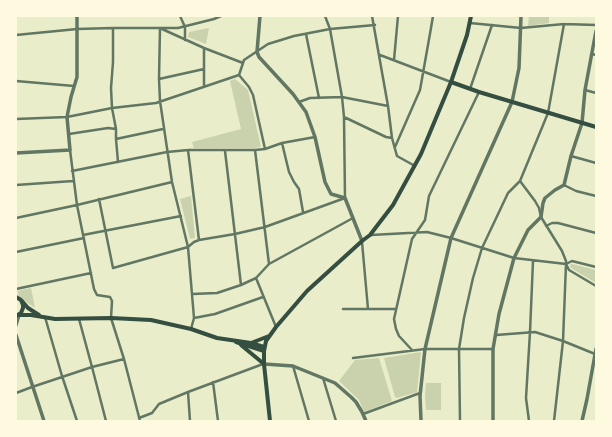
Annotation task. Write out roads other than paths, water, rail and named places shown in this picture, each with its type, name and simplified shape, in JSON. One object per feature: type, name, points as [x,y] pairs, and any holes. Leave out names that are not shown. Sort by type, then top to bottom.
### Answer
[{"type":"main road","points":[[270,421],[264,364],[264,349],[269,336],[307,291],[370,235],[393,205],[421,154],[451,82],[467,35],[471,16]]},
{"type":"main road","points":[[451,82],[479,92],[596,127]]},
{"type":"main road","points":[[18,298],[23,305],[23,308],[18,316]]},
{"type":"main road","points":[[18,298],[34,312],[55,320],[111,318],[151,320],[191,329],[217,338],[251,343],[264,349]]},
{"type":"main road","points":[[18,316],[30,315],[45,317]]},
{"type":"main road","points":[[251,343],[269,336]]},
{"type":"main road","points":[[230,340],[239,344],[264,349]]},
{"type":"main road","points":[[239,344],[264,364]]},
{"type":"street","points":[[77,16],[77,77],[67,117],[73,181],[94,289],[97,295],[110,297],[112,301],[111,318],[124,359],[139,419],[152,413],[158,404],[264,364],[293,366],[335,383],[356,402],[366,421]]},
{"type":"street","points":[[180,16],[185,27],[185,40]]},
{"type":"street","points":[[16,34],[77,29],[178,28],[221,16]]},
{"type":"street","points":[[260,16],[257,52],[259,57],[306,112],[315,137],[325,182],[331,194],[345,198]]},
{"type":"street","points":[[325,16],[330,29],[342,97],[344,117],[345,198],[362,241],[368,309]]},
{"type":"street","points":[[372,16],[380,55],[392,138],[397,156],[415,166]]},
{"type":"street","points":[[394,60],[398,16]]},
{"type":"street","points":[[395,149],[420,90],[433,16]]},
{"type":"street","points":[[421,421],[420,393],[425,349],[450,238],[512,102],[519,68],[522,16]]},
{"type":"street","points":[[470,22],[521,28],[564,24],[596,25]]},
{"type":"street","points":[[460,421],[459,349],[473,278],[482,248],[508,193],[520,181],[548,112],[564,24]]},
{"type":"street","points":[[470,89],[492,25]]},
{"type":"street","points":[[239,75],[244,60],[268,44],[294,36],[330,29],[375,26]]},
{"type":"street","points":[[113,28],[111,88],[118,162]]},
{"type":"street","points":[[160,28],[185,40],[243,63]]},
{"type":"street","points":[[160,28],[160,101],[172,182],[188,247],[194,318],[191,329]]},
{"type":"street","points":[[494,421],[493,349],[514,258],[528,230],[540,217],[545,198],[564,185],[571,156],[582,123],[585,90],[594,55],[596,32]]},
{"type":"street","points":[[306,34],[318,98]]},
{"type":"street","points":[[204,48],[204,87]]},
{"type":"street","points":[[380,55],[451,82]]},
{"type":"street","points":[[159,79],[204,69]]},
{"type":"street","points":[[16,119],[67,117],[112,108],[156,103],[239,75]]},
{"type":"street","points":[[239,75],[249,87],[253,95],[265,149]]},
{"type":"street","points":[[16,81],[74,86]]},
{"type":"street","points":[[585,90],[596,93]]},
{"type":"street","points":[[412,350],[399,336],[394,319],[412,238],[418,232],[425,220],[429,196],[479,92]]},
{"type":"street","points":[[299,102],[310,98],[342,97],[388,106]]},
{"type":"street","points":[[344,117],[386,137],[392,138]]},
{"type":"street","points":[[68,134],[108,128],[116,130]]},
{"type":"street","points":[[116,140],[164,129]]},
{"type":"street","points":[[72,171],[167,152],[188,150],[225,151],[265,149],[282,143],[315,137]]},
{"type":"street","points":[[282,143],[290,172],[299,189],[303,212]]},
{"type":"street","points":[[16,153],[70,150]]},
{"type":"street","points":[[188,150],[199,240]]},
{"type":"street","points":[[255,150],[269,264]]},
{"type":"street","points":[[225,151],[241,285]]},
{"type":"street","points":[[571,156],[596,163]]},
{"type":"street","points":[[16,185],[73,181]]},
{"type":"street","points":[[520,181],[535,201],[539,208],[540,217],[562,251],[566,261],[563,341],[554,421]]},
{"type":"street","points":[[16,218],[172,182]]},
{"type":"street","points":[[564,185],[576,191],[596,196]]},
{"type":"street","points":[[99,199],[114,268],[188,247],[199,240],[265,227],[345,198]]},
{"type":"street","points":[[16,252],[83,237],[106,230],[180,216]]},
{"type":"street","points":[[192,294],[218,293],[256,278],[269,264],[353,218]]},
{"type":"street","points":[[546,226],[552,223],[558,223],[596,233]]},
{"type":"street","points":[[370,235],[427,232],[514,258],[566,264],[572,261],[596,267]]},
{"type":"street","points":[[529,421],[526,398],[533,261]]},
{"type":"street","points":[[566,264],[569,270],[596,286]]},
{"type":"street","points":[[16,289],[91,273]]},
{"type":"street","points":[[256,278],[276,327]]},
{"type":"street","points":[[194,318],[215,314],[263,296]]},
{"type":"street","points":[[344,309],[396,309]]},
{"type":"street","points":[[16,325],[18,316]]},
{"type":"street","points":[[45,317],[77,421]]},
{"type":"street","points":[[79,319],[106,421]]},
{"type":"street","points":[[495,335],[535,332],[595,354]]},
{"type":"street","points":[[16,335],[44,421]]},
{"type":"street","points":[[353,358],[425,349],[493,349]]},
{"type":"street","points":[[582,421],[596,349]]},
{"type":"street","points":[[16,393],[62,376],[124,359]]},
{"type":"street","points":[[293,366],[309,421]]},
{"type":"street","points":[[323,378],[336,421]]},
{"type":"street","points":[[213,382],[218,421]]},
{"type":"street","points":[[188,392],[190,421]]},
{"type":"street","points":[[363,414],[420,393]]}]
